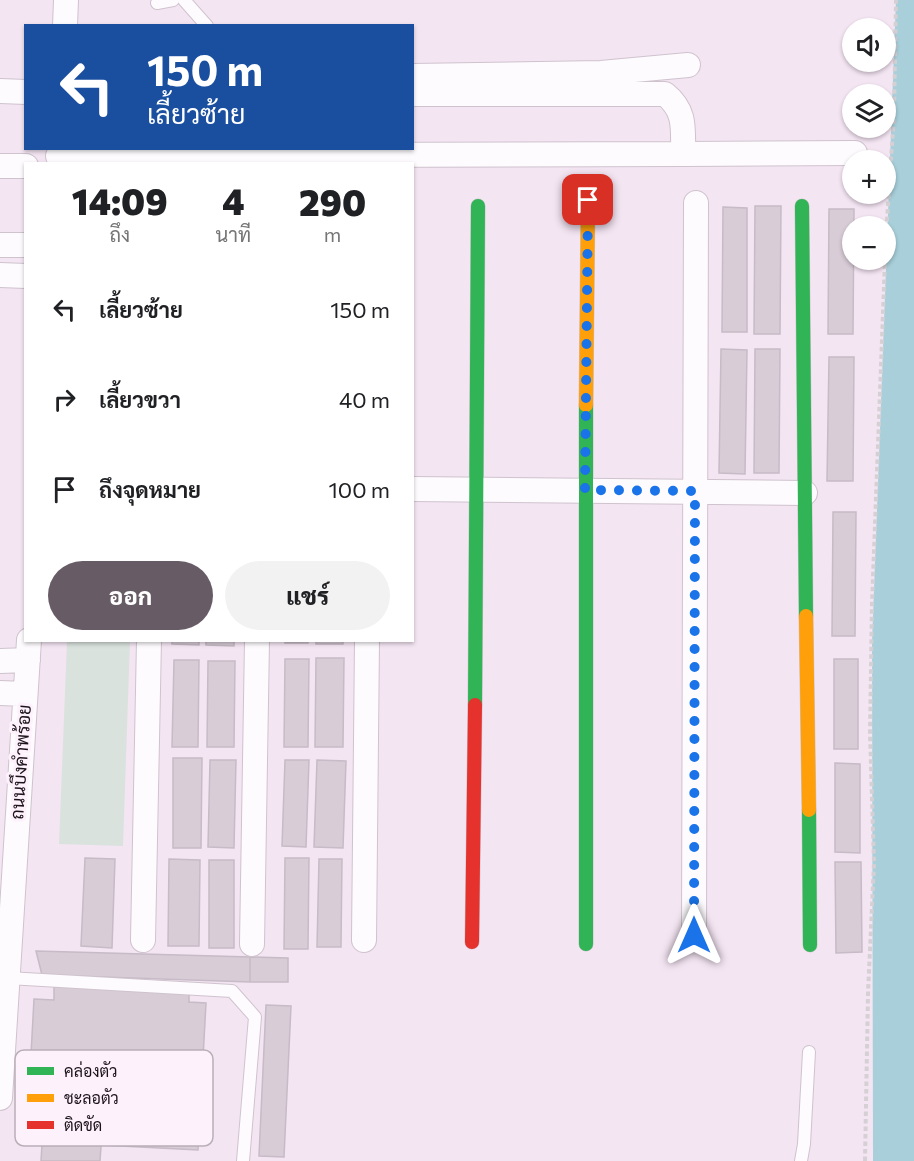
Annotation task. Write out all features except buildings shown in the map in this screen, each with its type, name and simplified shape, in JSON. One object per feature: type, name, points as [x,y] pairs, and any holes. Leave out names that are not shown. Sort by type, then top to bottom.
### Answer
[{"type":"street","points":[[65,24],[66,0]]},
{"type":"street","points":[[414,76],[601,73],[688,65]]},
{"type":"street","points":[[0,91],[24,92]]},
{"type":"street","points":[[414,94],[665,94],[678,105],[683,124],[683,154]]},
{"type":"street","points":[[58,156],[842,153]]},
{"type":"street","points":[[0,166],[24,166]]},
{"type":"street","points":[[586,944],[585,490],[588,200]]},
{"type":"street","points":[[694,935],[696,203]]},
{"type":"street","points":[[472,942],[478,490],[478,206]]},
{"type":"street","points":[[802,206],[810,945]]},
{"type":"street","points":[[0,245],[24,245]]},
{"type":"street","points":[[0,275],[24,276]]},
{"type":"street","points":[[414,489],[805,493]]},
{"type":"street","points":[[143,940],[149,642]]},
{"type":"street","points":[[252,944],[257,642]]},
{"type":"street","points":[[364,940],[367,642]]},
{"type":"street","points":[[0,661],[29,650]]},
{"type":"street","name":"ถนนบึงคำพร้อย","points":[[0,1098],[29,650]]},
{"type":"street","points":[[0,693],[26,694]]},
{"type":"lane","points":[[158,3],[173,0]]},
{"type":"lane","points":[[184,0],[205,24]]},
{"type":"lane","points":[[8,978],[232,991],[255,1017],[243,1161]]},
{"type":"lane","points":[[801,1161],[809,1052]]},
{"type":"path","points":[[887,216],[894,114],[896,0]]},
{"type":"path","points":[[865,1161],[868,993],[874,863],[870,733],[872,615],[885,270]]},
{"type":"shaded area","points":[[67,642],[130,642],[123,846],[59,844]]},
{"type":"water","points":[[896,0],[914,0],[914,1161],[873,1161],[872,643],[886,270],[896,270],[896,216],[888,216],[888,204],[896,204],[896,150],[890,150],[891,138],[896,138],[896,84],[893,84],[893,72],[896,72]]},
{"type":"traffic: fast","points":[[475,705],[478,206]]},
{"type":"traffic: fast","points":[[802,206],[806,616]]},
{"type":"traffic: fast","points":[[586,405],[586,944]]},
{"type":"traffic: fast","points":[[809,810],[810,945]]},
{"type":"traffic: slow","points":[[586,405],[588,200]]},
{"type":"traffic: slow","points":[[806,616],[809,810]]},
{"type":"traffic: jam","points":[[472,942],[475,705]]},
{"type":"route","points":[[588,200],[585,490],[695,491],[694,935]]}]
